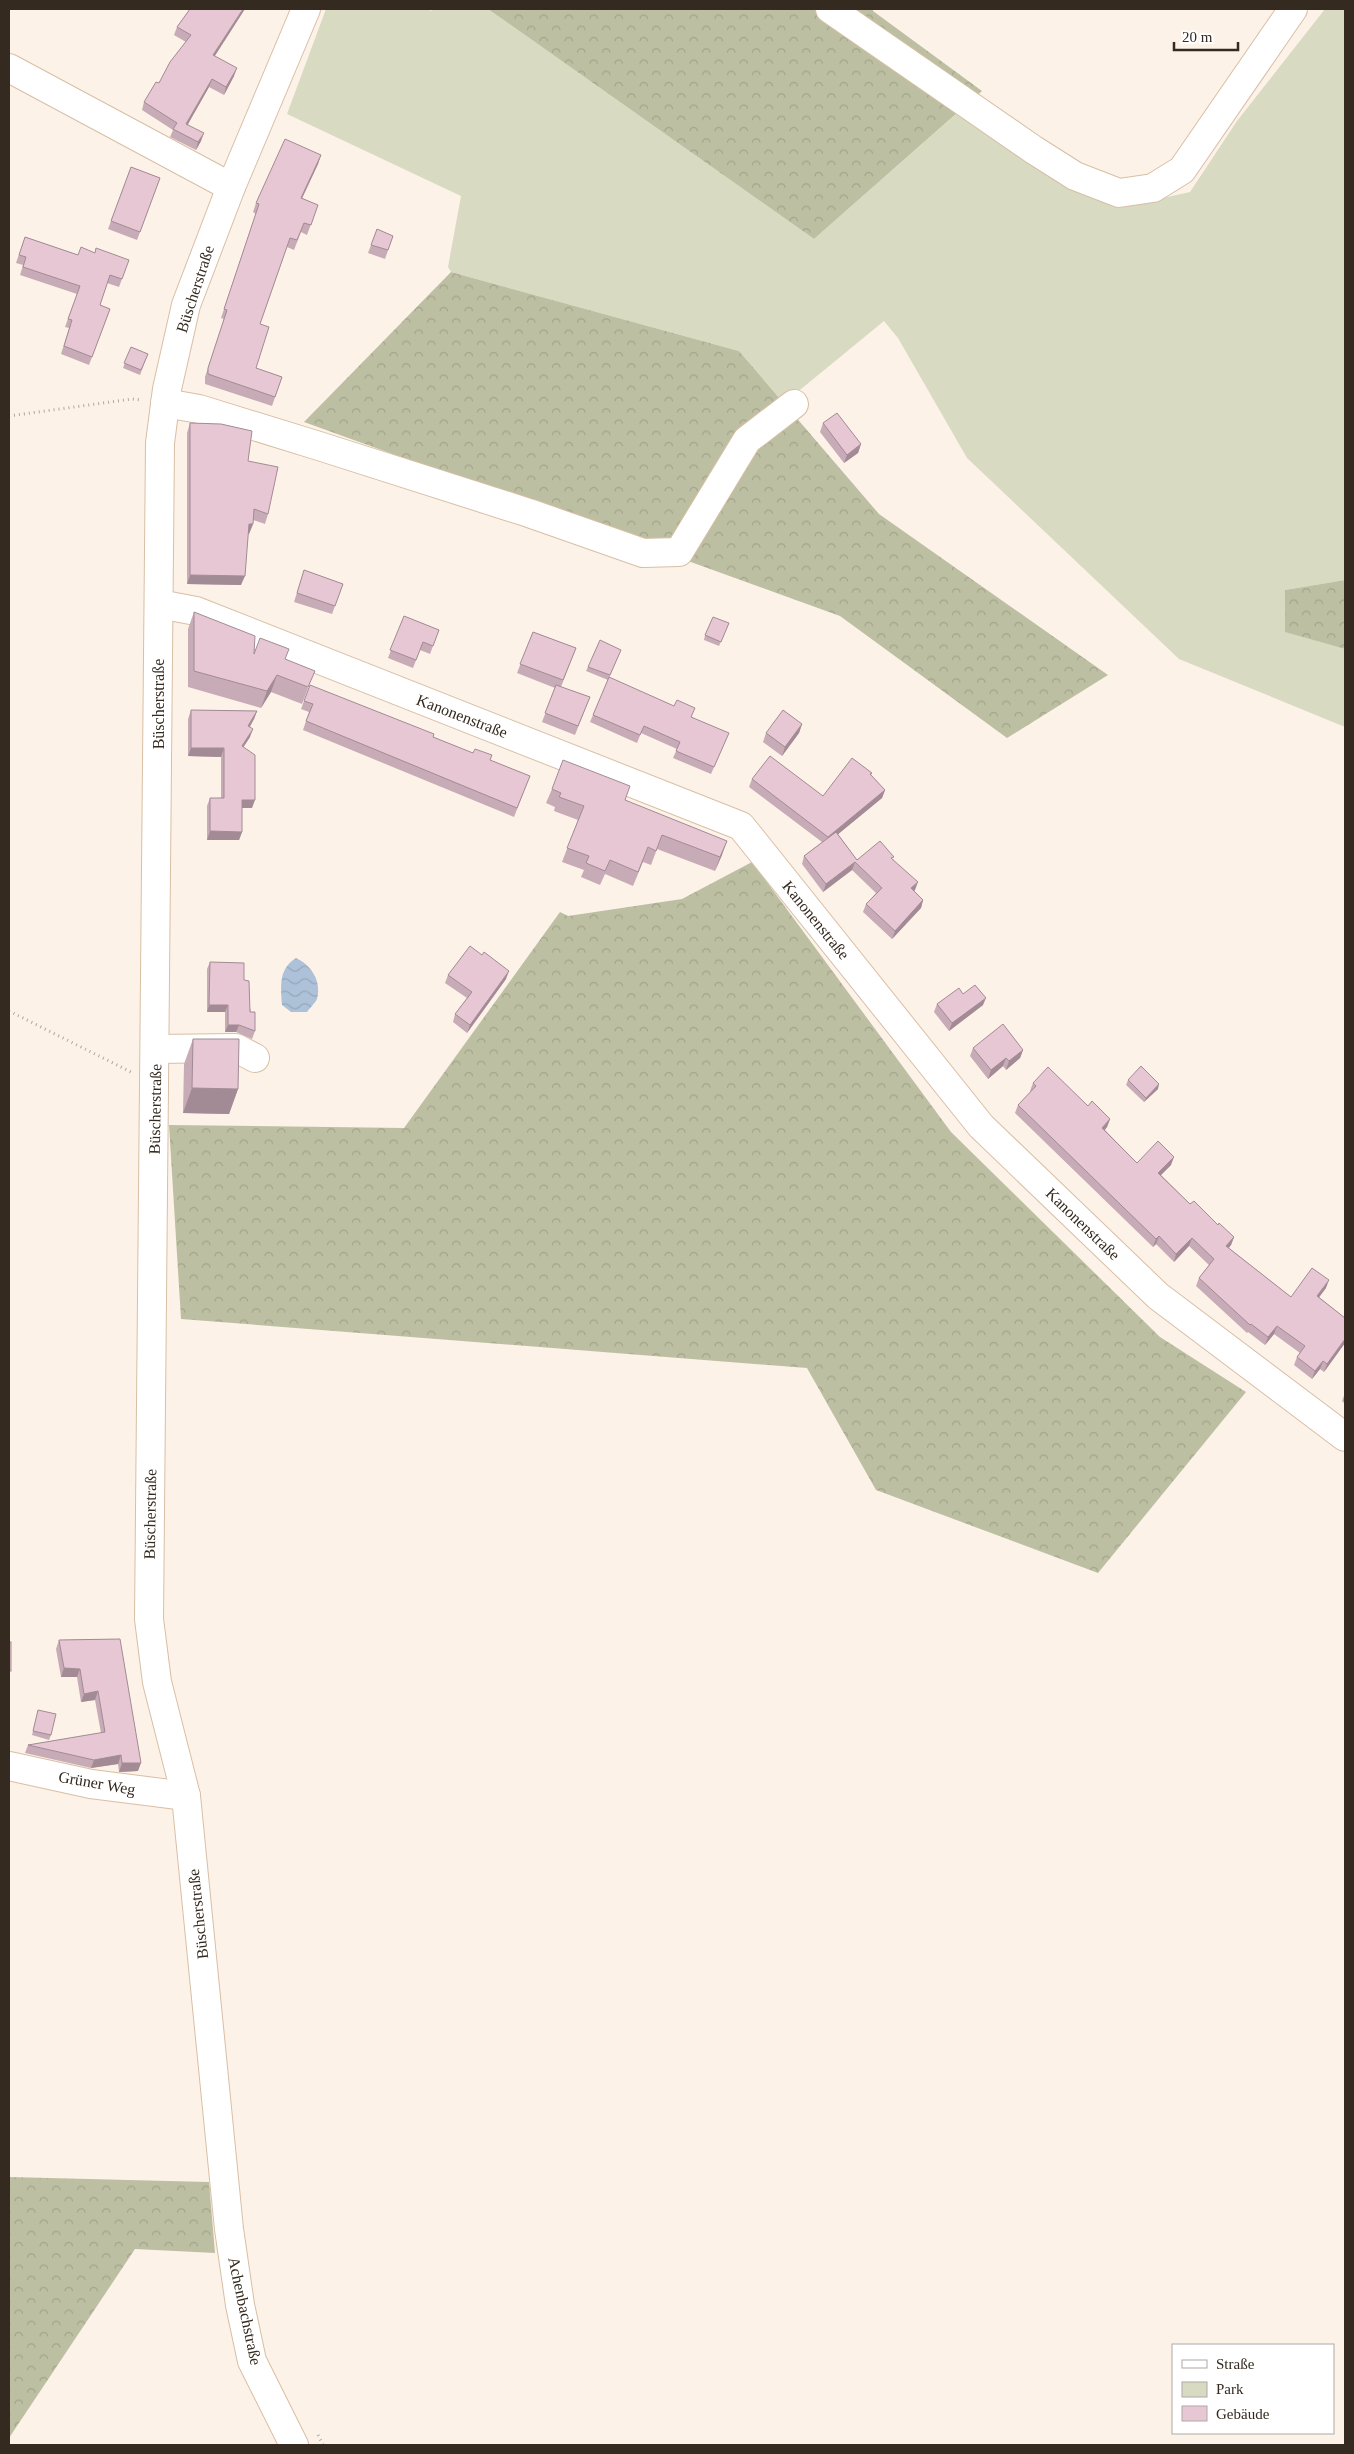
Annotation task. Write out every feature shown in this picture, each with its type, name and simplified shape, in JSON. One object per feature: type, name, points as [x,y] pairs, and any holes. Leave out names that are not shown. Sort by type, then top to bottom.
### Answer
[{"type":"street","name":"Büscherstraße","points":[[228,2229],[186,1796],[157,1682],[149,1619],[160,443],[165,403],[186,305],[231,187],[306,9]]},
{"type":"street","points":[[830,9],[1034,150],[1076,176],[1119,194],[1153,188],[1182,170],[1293,9]]},
{"type":"street","points":[[9,68],[231,187]]},
{"type":"street","points":[[165,403],[199,409],[319,446],[529,513],[643,553],[679,552],[747,440],[794,404]]},
{"type":"street","name":"Kanonenstraße","points":[[159,604],[196,611],[741,826],[981,1126],[1158,1296],[1345,1437]]},
{"type":"street","points":[[155,1049],[236,1048],[255,1058]]},
{"type":"street","name":"Grüner Weg","points":[[9,1766],[91,1784],[186,1796]]},
{"type":"street","name":"Achenbachstraße","points":[[228,2229],[240,2304],[252,2361],[304,2437]]},
{"type":"path","points":[[9,416],[132,399],[165,403]]},
{"type":"path","points":[[9,1011],[155,1084]]},
{"type":"path","points":[[304,2437],[323,2445]]},
{"type":"green space","points":[[326,9],[428,9],[431,11],[433,9],[488,9],[814,239],[963,108],[1040,166],[1118,208],[1190,192],[1237,121],[1325,9],[1345,9],[1345,580],[1285,590],[1286,632],[1345,649],[1345,727],[1179,659],[967,458],[898,338],[884,321],[784,403],[739,351],[451,272],[448,267],[461,196],[287,114]]},
{"type":"green space","points":[[488,9],[873,9],[873,11],[982,91],[814,239]]},
{"type":"green space","points":[[451,272],[739,351],[879,514],[1108,675],[1007,738],[840,616],[304,422]]},
{"type":"green space","points":[[1345,580],[1345,649],[1285,632],[1285,590]]},
{"type":"green space","points":[[752,862],[951,1132],[1160,1337],[1246,1392],[1098,1573],[876,1490],[807,1368],[181,1319],[169,1125],[404,1128],[560,912],[568,916],[682,899]]},
{"type":"green space","points":[[9,2177],[209,2182],[215,2253],[135,2249],[9,2438]]},
{"type":"water","points":[[296,958],[311,969],[317,980],[317,999],[307,1012],[291,1012],[282,1005],[281,985],[283,973],[290,962]]},
{"type":"building","points":[[190,9],[243,9],[213,55],[237,68],[226,87],[212,79],[186,124],[204,133],[198,142],[173,129],[177,123],[144,102],[156,82],[159,83],[170,62],[191,35],[177,27]]},
{"type":"building","points":[[285,139],[321,155],[301,198],[318,205],[311,225],[304,223],[297,240],[290,238],[260,324],[269,327],[256,368],[282,377],[275,397],[208,374],[208,368],[227,310],[224,309],[259,204],[256,203]]},
{"type":"building","points":[[131,167],[160,178],[140,232],[111,221]]},
{"type":"building","points":[[377,229],[393,236],[388,250],[371,245]]},
{"type":"building","points":[[25,237],[78,255],[81,247],[95,253],[96,248],[129,260],[122,279],[110,275],[100,305],[110,309],[92,357],[64,346],[72,320],[68,319],[80,286],[23,267],[26,257],[19,255]]},
{"type":"building","points":[[131,347],[148,354],[141,370],[124,363]]},
{"type":"building","points":[[837,413],[861,444],[847,455],[823,423]]},
{"type":"building","points":[[190,423],[221,424],[252,431],[248,461],[278,467],[268,514],[254,509],[253,524],[249,524],[245,576],[190,575]]},
{"type":"building","points":[[304,570],[343,584],[335,606],[297,593]]},
{"type":"building","points":[[194,612],[255,636],[254,654],[260,638],[289,649],[285,659],[315,671],[308,687],[277,675],[267,691],[194,671]]},
{"type":"building","points":[[404,616],[439,630],[433,646],[423,642],[416,660],[390,650]]},
{"type":"building","points":[[713,617],[729,623],[721,642],[705,635]]},
{"type":"building","points":[[533,632],[576,648],[563,680],[520,664]]},
{"type":"building","points":[[600,640],[621,650],[610,675],[588,667]]},
{"type":"building","points":[[609,677],[674,706],[677,700],[695,708],[691,717],[729,733],[714,767],[676,751],[680,742],[644,726],[640,735],[593,715]]},
{"type":"building","points":[[310,685],[434,734],[433,737],[473,753],[475,749],[492,755],[490,760],[530,776],[517,808],[306,721],[313,704],[304,701]]},
{"type":"building","points":[[556,685],[590,697],[578,726],[545,713]]},
{"type":"building","points":[[191,710],[257,711],[248,726],[253,729],[242,746],[255,755],[255,800],[242,800],[242,832],[210,831],[210,798],[224,798],[224,748],[191,748]]},
{"type":"building","points":[[783,710],[802,724],[785,747],[766,733]]},
{"type":"building","points":[[770,756],[823,796],[852,758],[872,773],[870,774],[885,790],[828,837],[752,779]]},
{"type":"building","points":[[563,760],[630,786],[625,800],[727,841],[720,857],[662,835],[656,851],[648,847],[638,872],[610,860],[605,871],[586,863],[589,856],[567,848],[584,806],[559,797],[561,793],[552,789]]},
{"type":"building","points":[[836,832],[857,860],[880,841],[894,857],[891,858],[918,882],[911,888],[923,900],[895,931],[866,904],[882,888],[855,862],[826,884],[804,856]]},
{"type":"building","points":[[470,946],[482,955],[484,952],[509,971],[470,1025],[455,1014],[472,992],[448,975]]},
{"type":"building","points":[[210,962],[244,963],[244,980],[249,981],[250,1012],[255,1012],[255,1031],[239,1025],[228,1025],[228,1005],[209,1005]]},
{"type":"building","points":[[975,985],[986,998],[952,1023],[937,1004],[959,988],[963,994]]},
{"type":"building","points":[[1003,1024],[1023,1050],[1009,1061],[1006,1058],[991,1070],[973,1048]]},
{"type":"building","points":[[193,1039],[239,1039],[238,1089],[192,1088]]},
{"type":"building","points":[[1141,1066],[1159,1084],[1146,1098],[1128,1080]]},
{"type":"building","points":[[1048,1067],[1088,1106],[1092,1101],[1110,1119],[1102,1128],[1137,1163],[1158,1141],[1174,1157],[1158,1173],[1190,1204],[1194,1201],[1218,1225],[1219,1223],[1234,1237],[1226,1246],[1291,1297],[1312,1268],[1329,1280],[1317,1296],[1345,1318],[1345,1339],[1327,1364],[1323,1361],[1315,1371],[1297,1357],[1305,1346],[1277,1326],[1268,1337],[1250,1325],[1199,1278],[1214,1259],[1192,1238],[1176,1254],[1159,1236],[1156,1239],[1018,1105],[1036,1086],[1033,1083]]},
{"type":"building","points":[[120,1639],[141,1763],[122,1763],[121,1755],[94,1760],[28,1745],[105,1732],[98,1691],[84,1694],[80,1669],[64,1668],[59,1640]]},
{"type":"building","points":[[9,1642],[11,1642],[11,1671],[9,1671]]},
{"type":"building","points":[[38,1710],[56,1714],[51,1735],[33,1731]]}]
